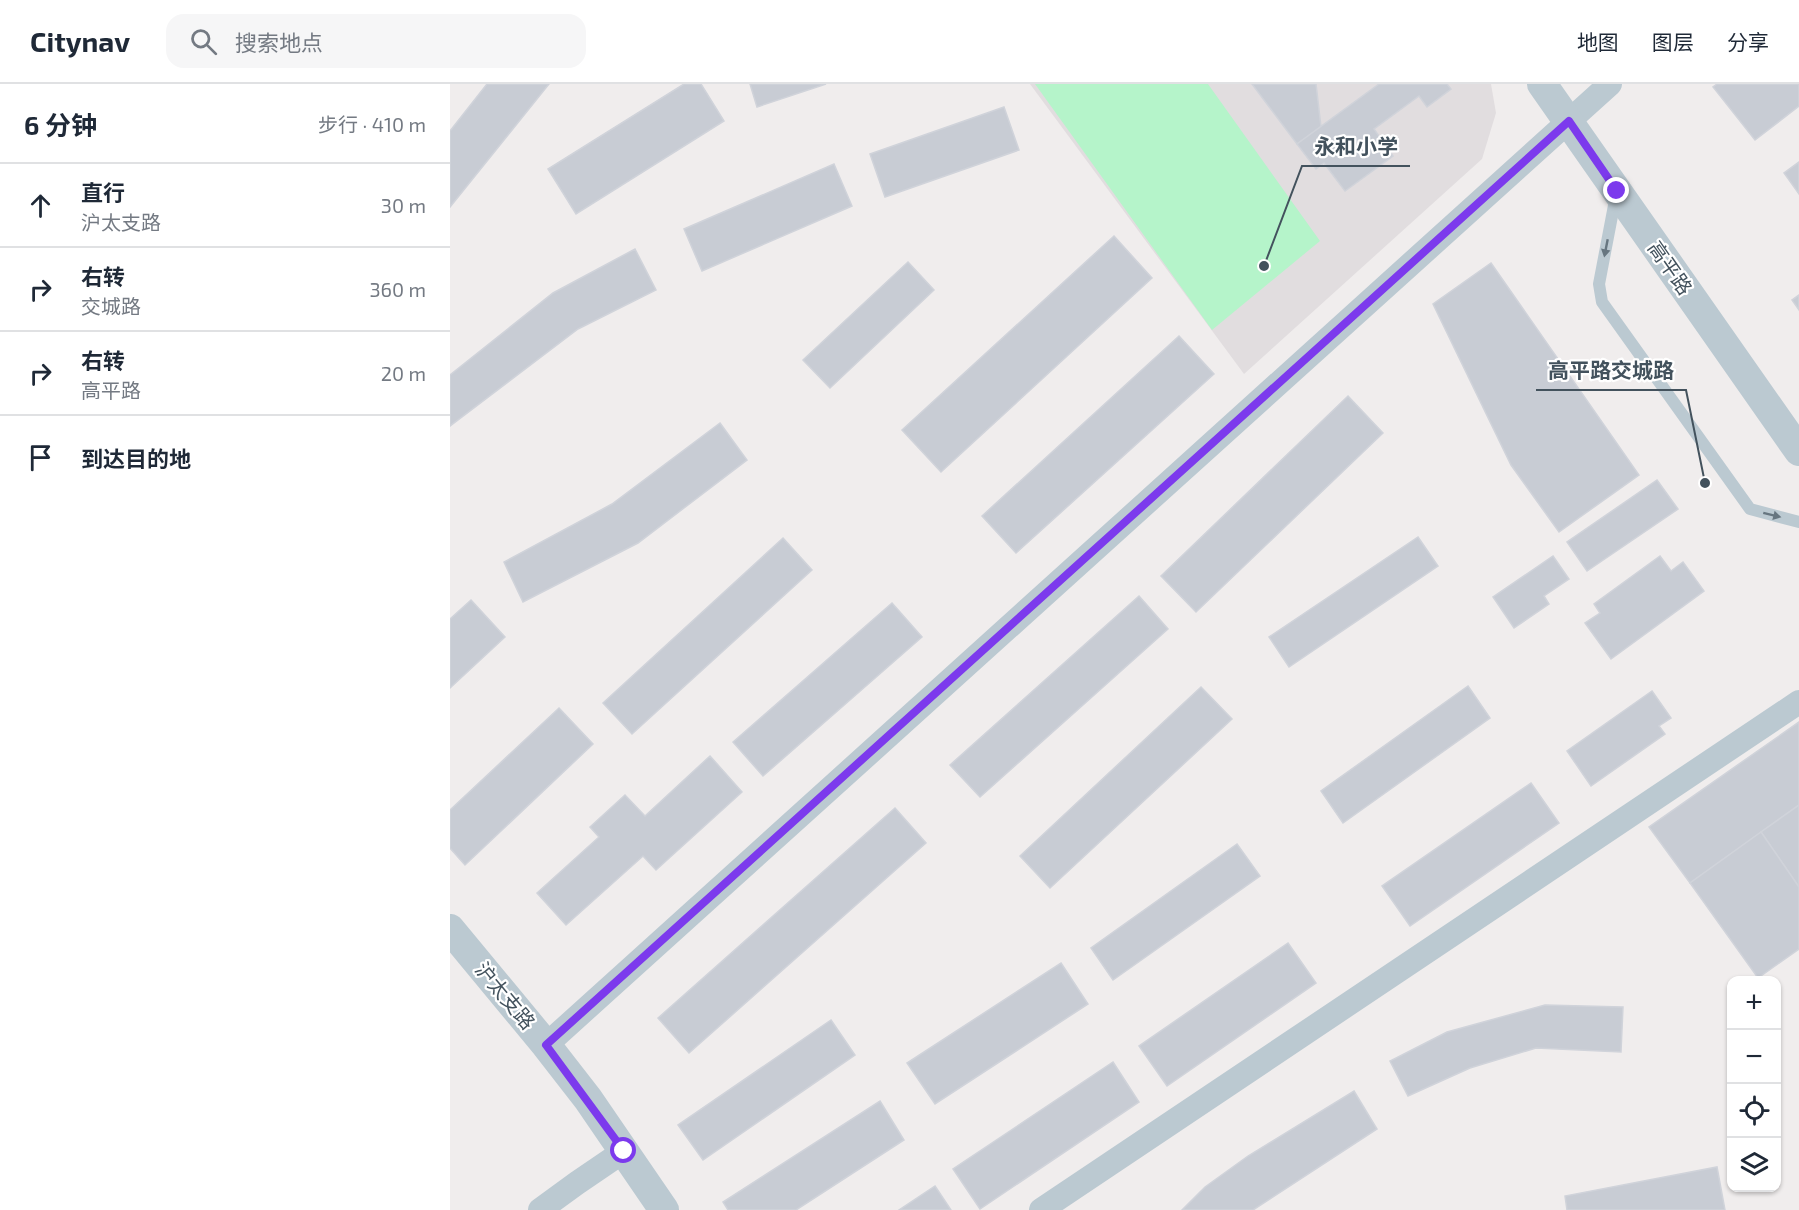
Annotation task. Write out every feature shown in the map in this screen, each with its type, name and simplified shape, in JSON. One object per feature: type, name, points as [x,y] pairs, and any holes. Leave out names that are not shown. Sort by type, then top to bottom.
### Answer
[{"type":"street","name":"高平路","points":[[1542,84],[1799,451]]},
{"type":"street","points":[[546,1045],[1610,84]]},
{"type":"street","points":[[1041,1210],[1799,702]]},
{"type":"street","name":"沪太支路","points":[[450,929],[546,1045],[624,1151],[663,1210]]},
{"type":"street","points":[[540,1210],[624,1151]]},
{"type":"lane","points":[[1617,191],[1599,284],[1602,302],[1750,509],[1799,522]]},
{"type":"shaded area","points":[[1030,84],[1491,84],[1496,113],[1482,159],[1244,374]]},
{"type":"green space","points":[[1035,84],[1208,84],[1320,241],[1212,330]]},
{"type":"building","points":[[487,84],[549,84],[450,207],[450,131]]},
{"type":"building","points":[[684,84],[701,84],[724,121],[576,214],[548,169]]},
{"type":"building","points":[[750,84],[826,84],[757,107]]},
{"type":"building","points":[[1252,84],[1316,84],[1321,127],[1297,144]]},
{"type":"building","points":[[1379,84],[1447,84],[1451,89],[1427,107],[1419,96],[1374,129],[1393,156],[1345,191],[1324,163],[1316,169],[1297,144]]},
{"type":"building","points":[[1717,84],[1799,84],[1799,106],[1755,140],[1713,87]]},
{"type":"building","points":[[1004,107],[1019,150],[885,197],[870,154]]},
{"type":"building","points":[[1799,162],[1799,194],[1784,173]]},
{"type":"building","points":[[834,164],[852,206],[702,271],[684,229]]},
{"type":"building","points":[[1114,236],[1152,278],[941,472],[902,430]]},
{"type":"building","points":[[635,249],[656,290],[578,329],[450,426],[450,375],[553,293]]},
{"type":"building","points":[[908,262],[934,290],[830,388],[803,360]]},
{"type":"building","points":[[1491,263],[1639,475],[1559,532],[1511,465],[1433,304]]},
{"type":"building","points":[[1799,295],[1799,310],[1792,300]]},
{"type":"building","points":[[1179,336],[1214,374],[1016,553],[982,516]]},
{"type":"building","points":[[1348,396],[1383,433],[1196,612],[1161,576]]},
{"type":"building","points":[[720,423],[747,460],[638,543],[523,602],[504,562],[612,504]]},
{"type":"building","points":[[1657,480],[1678,509],[1587,571],[1567,542]]},
{"type":"building","points":[[1418,537],[1438,566],[1289,667],[1269,637]]},
{"type":"building","points":[[783,538],[812,570],[632,734],[603,703]]},
{"type":"building","points":[[1553,556],[1569,579],[1544,596],[1549,604],[1514,628],[1493,597]]},
{"type":"building","points":[[1660,556],[1671,571],[1683,562],[1704,591],[1611,659],[1585,623],[1600,613],[1594,604]]},
{"type":"building","points":[[1139,596],[1168,629],[980,797],[950,765]]},
{"type":"building","points":[[471,600],[505,637],[450,688],[450,619]]},
{"type":"building","points":[[892,603],[922,637],[763,776],[733,742]]},
{"type":"building","points":[[1468,686],[1490,718],[1343,823],[1321,791]]},
{"type":"building","points":[[1201,687],[1232,719],[1050,888],[1020,856]]},
{"type":"building","points":[[1652,691],[1671,718],[1659,726],[1665,734],[1591,786],[1567,751]]},
{"type":"building","points":[[559,708],[593,744],[465,865],[450,848],[450,810]]},
{"type":"building","points":[[1799,722],[1799,805],[1690,883],[1649,827]]},
{"type":"building","points":[[710,756],[742,792],[656,870],[643,856],[566,925],[537,893],[599,837],[590,827],[625,795],[645,816]]},
{"type":"building","points":[[1531,783],[1559,823],[1410,926],[1382,886]]},
{"type":"building","points":[[1799,805],[1799,887],[1761,832]]},
{"type":"building","points":[[895,808],[926,843],[689,1053],[658,1018]]},
{"type":"building","points":[[1761,832],[1799,887],[1799,949],[1761,976],[1757,976],[1690,883]]},
{"type":"building","points":[[1237,844],[1260,876],[1113,980],[1091,948]]},
{"type":"building","points":[[1288,943],[1316,983],[1167,1086],[1139,1046]]},
{"type":"building","points":[[1061,963],[1088,1004],[935,1104],[907,1063]]},
{"type":"building","points":[[1545,1005],[1623,1007],[1621,1052],[1536,1048],[1470,1068],[1408,1096],[1390,1061],[1447,1032]]},
{"type":"building","points":[[831,1020],[855,1055],[703,1160],[678,1125]]},
{"type":"building","points":[[1113,1062],[1139,1102],[980,1209],[953,1169]]},
{"type":"building","points":[[1354,1091],[1377,1129],[1253,1210],[1182,1210],[1205,1187],[1248,1156]]},
{"type":"building","points":[[880,1101],[904,1140],[796,1210],[728,1210],[723,1202]]},
{"type":"building","points":[[1717,1167],[1725,1210],[1567,1210],[1565,1196]]},
{"type":"building","points":[[935,1186],[951,1210],[899,1210]]},
{"type":"place","name":"永和小学","points":[[1264,266]]},
{"type":"place","name":"高平路交城路","points":[[1705,483]]},
{"type":"route","points":[[624,1151],[588,1099],[546,1045],[1569,121],[1617,191]]}]
